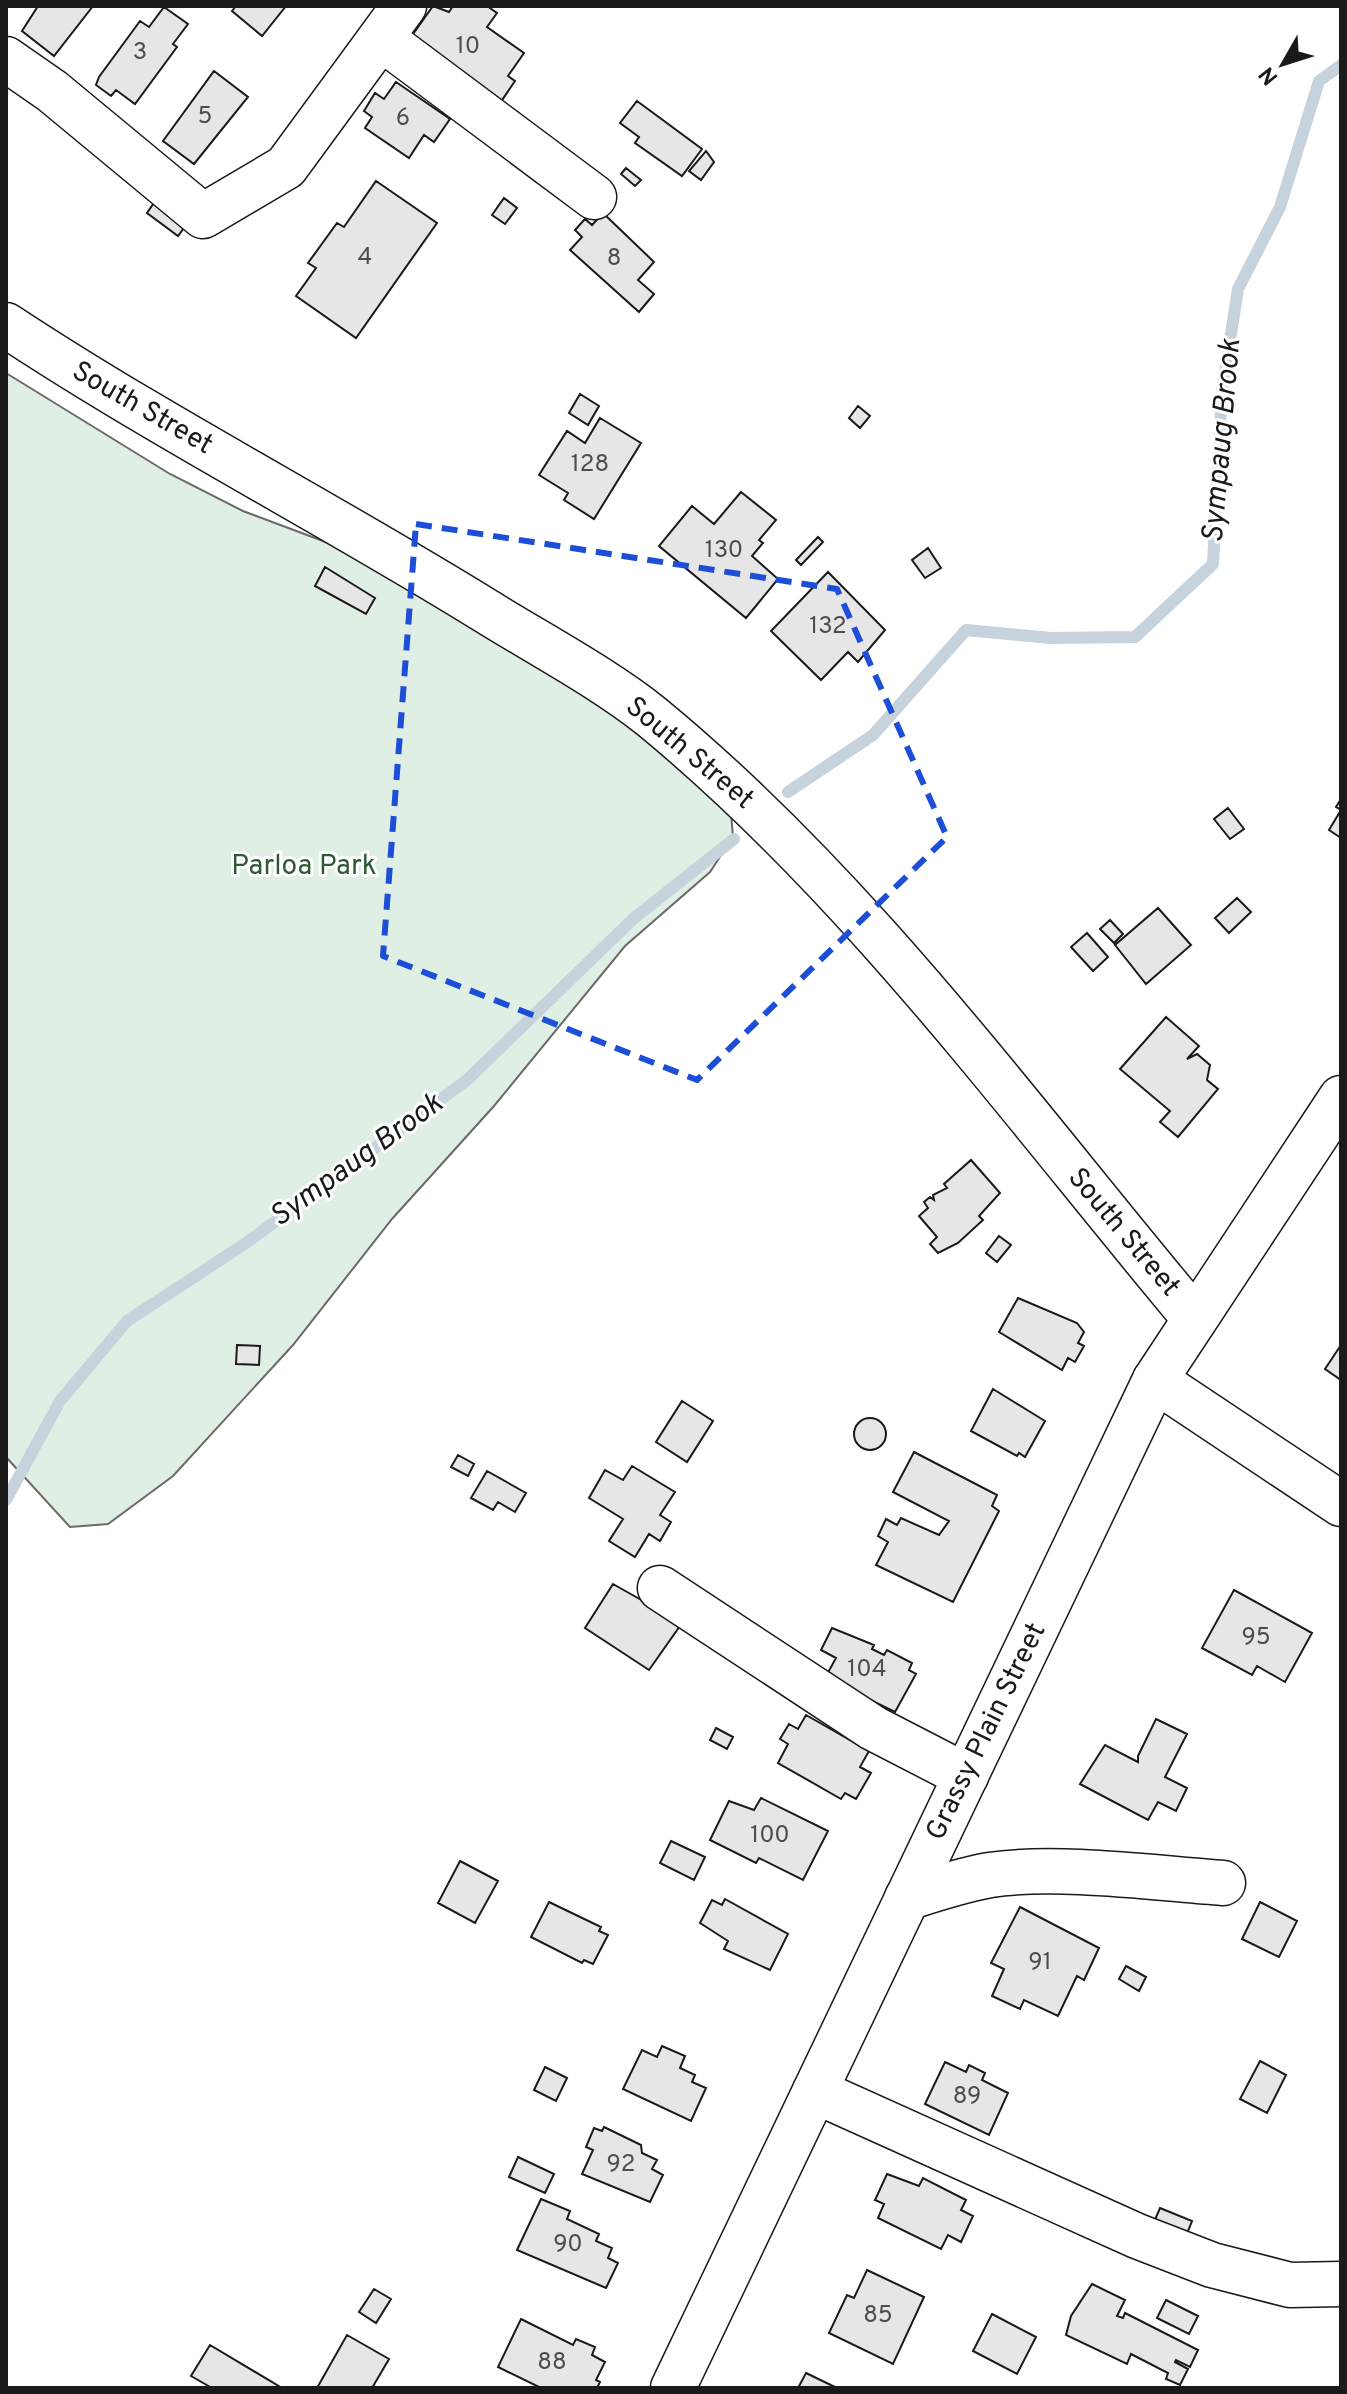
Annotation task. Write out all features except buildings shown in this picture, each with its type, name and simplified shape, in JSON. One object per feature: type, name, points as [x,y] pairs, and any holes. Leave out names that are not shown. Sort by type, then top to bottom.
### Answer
[{"type":"street","points":[[6,59],[52,91],[203,216],[286,167],[393,22],[594,197]]},
{"type":"street","name":"South Street","points":[[6,325],[83,376],[393,554],[650,715],[767,821],[871,929],[1195,1319]]},
{"type":"street","name":"Grassy Plain Street","points":[[673,2388],[1155,1380],[1341,1098]]},
{"type":"street","points":[[1155,1380],[1341,1504]]},
{"type":"street","points":[[660,1588],[873,1728],[966,1776]]},
{"type":"street","points":[[907,1898],[961,1881],[1007,1874],[1223,1883]]},
{"type":"street","points":[[815,2091],[1137,2236],[1212,2265],[1290,2285],[1341,2284]]},
{"type":"highlighted area","points":[[416,524],[837,589],[947,837],[697,1080],[383,956]]},
{"type":"green space","name":"Parloa Park","points":[[6,373],[170,474],[243,511],[347,550],[522,651],[653,742],[731,813],[733,837],[710,872],[625,946],[494,1106],[392,1219],[293,1345],[173,1476],[108,1524],[70,1527],[6,1457]]},
{"type":"waterway","name":"Sympaug Brook","points":[[788,792],[873,735],[966,630],[1051,638],[1135,637],[1213,564],[1222,391],[1238,289],[1280,207],[1319,81],[1341,65]]},
{"type":"waterway","name":"Sympaug Brook","points":[[6,1500],[60,1401],[127,1321],[246,1243],[467,1080],[633,919],[734,839]]}]
